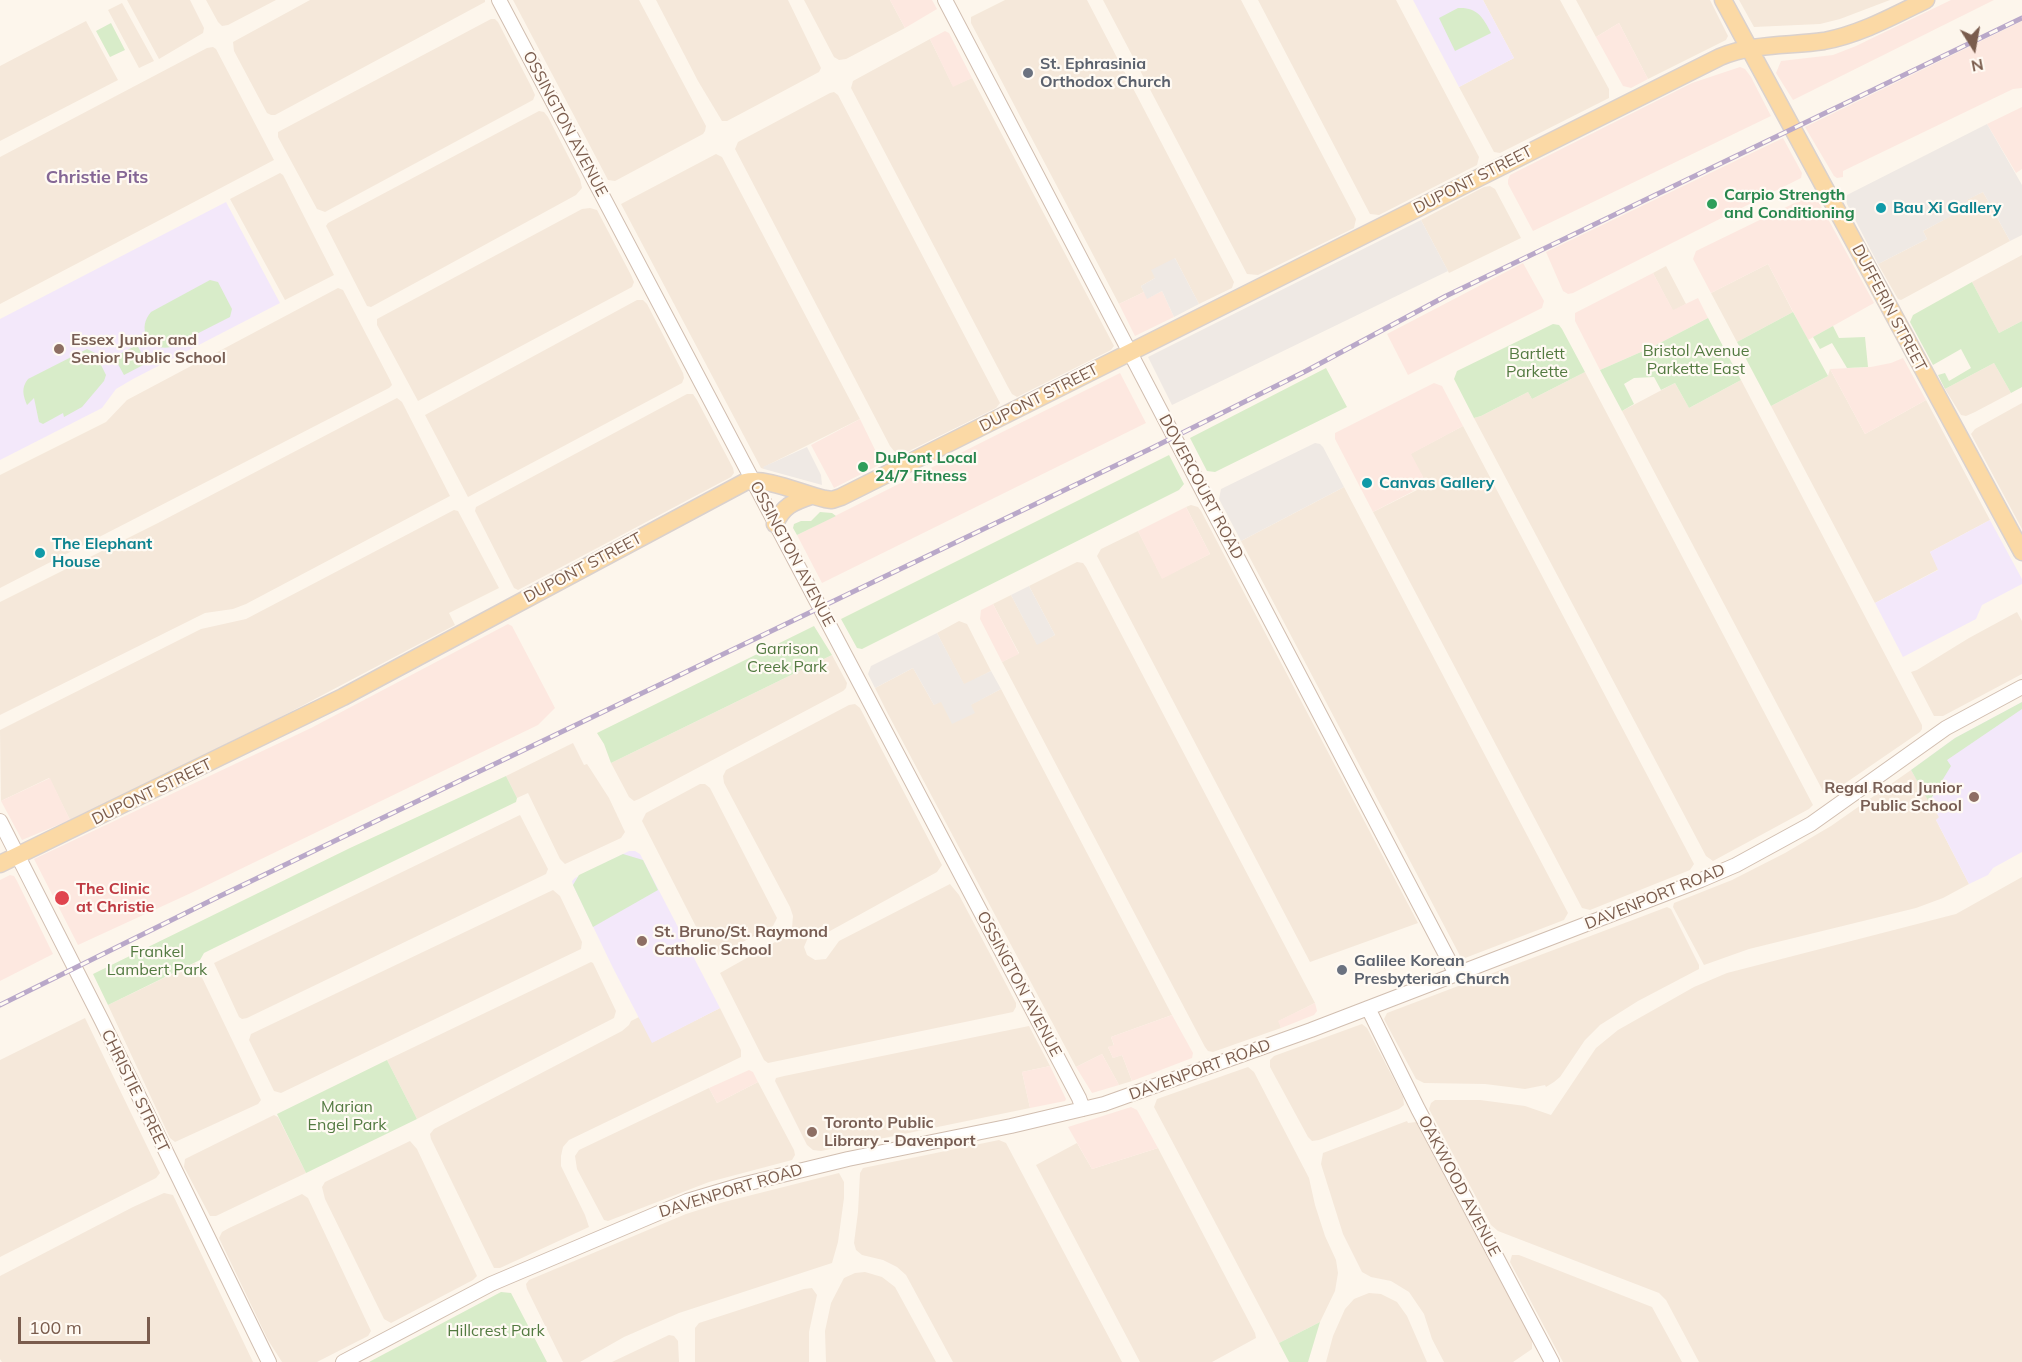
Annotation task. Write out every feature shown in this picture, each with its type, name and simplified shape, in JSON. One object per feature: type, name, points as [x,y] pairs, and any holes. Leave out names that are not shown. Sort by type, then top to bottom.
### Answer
[{"type":"main road","name":"DUFFERIN STREET","points":[[1723,0],[2022,552]]},
{"type":"main road","name":"DUPONT STREET","points":[[0,864],[324,707],[745,482],[753,480],[832,500],[841,497],[1733,51],[1822,41],[1850,35],[1926,0]]},
{"type":"main road","points":[[775,524],[785,507],[793,501],[811,496]]},
{"type":"street","name":"OSSINGTON AVENUE","points":[[499,0],[1083,1109]]},
{"type":"street","name":"DOVERCOURT ROAD","points":[[945,0],[1456,974]]},
{"type":"street","name":"DAVENPORT ROAD","points":[[343,1362],[491,1284],[687,1202],[741,1185],[848,1159],[1083,1109],[1151,1089],[1645,902],[1736,865],[1821,818],[1946,728],[2022,687]]},
{"type":"street","name":"CHRISTIE STREET","points":[[0,821],[102,1021],[269,1362]]},
{"type":"street","name":"OAKWOOD AVENUE","points":[[1368,1008],[1418,1109],[1552,1362]]},
{"type":"shaded area","points":[[127,0],[190,0],[204,28],[203,33],[159,59]]},
{"type":"shaded area","points":[[206,0],[276,0],[222,26]]},
{"type":"shaded area","points":[[310,0],[485,0],[485,2],[275,115],[271,115],[267,113],[234,51],[233,42]]},
{"type":"shaded area","points":[[513,0],[639,0],[706,126],[703,134],[615,181],[608,180]]},
{"type":"shaded area","points":[[656,0],[788,0],[821,68],[819,72],[727,121],[722,121],[698,81]]},
{"type":"shaded area","points":[[804,0],[890,0],[905,28],[846,59],[839,60],[834,57]]},
{"type":"shaded area","points":[[890,0],[932,0],[937,9],[905,28]]},
{"type":"shaded area","points":[[1005,0],[1087,0],[1234,282],[1232,288],[1199,304],[1175,258],[1155,278],[1141,286],[1144,292],[1119,304],[971,23],[971,17]]},
{"type":"shaded area","points":[[1103,0],[1241,0],[1356,219],[1354,228],[1258,275],[1247,274]]},
{"type":"shaded area","points":[[1258,0],[1396,0],[1479,157],[1477,165],[1379,215],[1370,214]]},
{"type":"shaded area","points":[[1413,0],[1483,0],[1514,58],[1459,87]]},
{"type":"shaded area","points":[[1483,0],[1560,0],[1609,89],[1609,98],[1500,153],[1494,152],[1459,87],[1514,58]]},
{"type":"shaded area","points":[[1576,0],[1710,0],[1728,36],[1726,40],[1648,79],[1619,23],[1596,37]]},
{"type":"shaded area","points":[[1739,0],[1890,0],[1820,24],[1754,27]]},
{"type":"shaded area","points":[[1951,0],[1994,0],[1793,100],[1776,73],[1781,61],[1833,55]]},
{"type":"shaded area","points":[[122,3],[154,61],[139,68],[108,10]]},
{"type":"shaded area","points":[[491,19],[498,22],[531,86],[535,95],[533,100],[325,212],[317,209],[278,137],[278,132]]},
{"type":"shaded area","points":[[86,21],[118,80],[0,141],[0,66]]},
{"type":"shaded area","points":[[2022,21],[2022,88],[2013,89],[1843,171],[1843,177],[1834,176],[1805,127]]},
{"type":"shaded area","points":[[1619,23],[1648,79],[1631,88],[1623,86],[1596,37]]},
{"type":"shaded area","points":[[945,31],[949,33],[972,78],[953,87],[930,39]]},
{"type":"shaded area","points":[[930,39],[953,86],[972,78],[1114,346],[1111,350],[1017,397],[1008,387],[851,88],[853,81]]},
{"type":"shaded area","points":[[213,47],[274,160],[0,304],[0,157],[207,48]]},
{"type":"shaded area","points":[[1740,67],[1745,69],[1751,77],[1771,116],[1533,231],[1508,184],[1510,175],[1692,83]]},
{"type":"shaded area","points":[[834,92],[838,95],[1000,403],[996,408],[901,455],[890,446],[735,149],[738,142]]},
{"type":"shaded area","points":[[2022,107],[2022,169],[2016,173],[1987,124]]},
{"type":"shaded area","points":[[539,111],[544,112],[548,117],[580,179],[582,188],[576,195],[371,307],[367,306],[326,226],[328,223]]},
{"type":"shaded area","points":[[1987,124],[2022,185],[2022,235],[2010,241],[1983,192],[1967,200],[1970,206],[1923,231],[1927,239],[1878,264],[1847,204],[1847,195]]},
{"type":"shaded area","points":[[1783,138],[1802,173],[1801,178],[1573,293],[1568,294],[1563,291],[1546,252]]},
{"type":"shaded area","points":[[716,154],[722,157],[860,419],[764,469],[761,468],[621,204]]},
{"type":"shaded area","points":[[280,173],[334,275],[285,300],[230,199]]},
{"type":"shaded area","points":[[1490,186],[1495,189],[1521,238],[1449,273],[1421,220]]},
{"type":"shaded area","points":[[1983,192],[2010,241],[1901,300],[1898,299],[1878,264],[1927,239],[1923,231],[1969,206],[1966,200]]},
{"type":"shaded area","points":[[1811,195],[1816,197],[1874,303],[1808,340],[1768,264],[1711,293],[1693,259],[1696,251]]},
{"type":"shaded area","points":[[226,202],[280,303],[133,379],[116,389],[102,408],[0,460],[0,319]]},
{"type":"shaded area","points":[[582,209],[597,210],[631,275],[634,282],[632,287],[418,401],[377,325],[377,319]]},
{"type":"shaded area","points":[[1421,220],[1448,271],[1172,405],[1148,357]]},
{"type":"shaded area","points":[[2022,255],[2022,321],[1999,333],[1972,282]]},
{"type":"shaded area","points":[[1175,258],[1199,304],[1174,317],[1162,291],[1147,299],[1141,286],[1155,278],[1151,270]]},
{"type":"shaded area","points":[[1523,263],[1544,301],[1542,308],[1408,375],[1387,334]]},
{"type":"shaded area","points":[[1768,264],[1793,312],[1737,342],[1711,293]]},
{"type":"shaded area","points":[[1666,266],[1686,304],[1673,311],[1653,273]]},
{"type":"shaded area","points":[[1653,273],[1673,310],[1698,298],[1708,318],[1647,352],[1641,352],[1600,370],[1575,321],[1575,313]]},
{"type":"shaded area","points":[[338,288],[343,290],[390,380],[392,385],[389,388],[0,588],[0,475],[106,422],[127,400]]},
{"type":"shaded area","points":[[1162,291],[1174,317],[1135,336],[1119,304],[1144,292],[1148,298]]},
{"type":"shaded area","points":[[637,300],[643,300],[647,304],[683,373],[682,383],[468,497],[425,415]]},
{"type":"shaded area","points":[[1903,358],[1926,400],[1865,434],[1830,369],[1871,367]]},
{"type":"shaded area","points":[[1994,363],[2011,393],[1966,416],[1961,415],[1945,389]]},
{"type":"shaded area","points":[[1830,369],[1865,434],[1926,400],[1990,520],[1930,552],[1939,569],[1875,603],[1771,406],[1828,376]]},
{"type":"shaded area","points":[[1585,372],[1813,805],[1713,861],[1706,856],[1474,418],[1528,392],[1532,399]]},
{"type":"shaded area","points":[[1120,373],[1146,423],[822,583],[797,535]]},
{"type":"shaded area","points":[[1741,380],[1922,725],[1920,732],[1828,795],[1824,793],[1622,411],[1675,383],[1689,408]]},
{"type":"shaded area","points":[[1434,383],[1442,386],[1463,426],[1411,454],[1427,484],[1373,512],[1335,439],[1335,433]]},
{"type":"shaded area","points":[[687,394],[693,394],[697,400],[733,468],[734,473],[731,477],[518,590],[514,588],[475,511],[476,507]]},
{"type":"shaded area","points":[[397,398],[402,402],[450,496],[246,604],[233,609],[205,613],[0,715],[0,602],[158,523]]},
{"type":"shaded area","points":[[2022,403],[2022,529],[1971,434],[1975,429]]},
{"type":"shaded area","points":[[860,419],[881,462],[834,488],[811,445]]},
{"type":"shaded area","points":[[1463,426],[1694,864],[1690,870],[1590,910],[1582,908],[1373,512],[1427,485],[1410,454]]},
{"type":"shaded area","points":[[1315,443],[1323,447],[1344,487],[1241,541],[1219,499],[1221,489]]},
{"type":"shaded area","points":[[807,447],[821,475],[822,485],[763,467]]},
{"type":"shaded area","points":[[1344,487],[1568,913],[1564,920],[1465,958],[1460,956],[1241,541]]},
{"type":"shaded area","points":[[1191,505],[1198,507],[1201,511],[1418,923],[1310,962],[1097,556],[1101,549],[1138,531],[1162,578],[1210,554],[1186,507]]},
{"type":"shaded area","points":[[1186,507],[1210,554],[1162,579],[1138,531]]},
{"type":"shaded area","points":[[454,510],[458,511],[499,588],[449,613],[455,625],[279,718],[70,820],[49,778],[1,801],[0,730],[201,629],[246,619]]},
{"type":"shaded area","points":[[1990,520],[2022,579],[2022,584],[1982,605],[1976,619],[1903,657],[1875,603],[1938,570],[1930,552]]},
{"type":"shaded area","points":[[1077,562],[1083,563],[1086,567],[1315,1003],[1279,1021],[1281,1028],[1213,1052],[1208,1051],[1002,662],[1019,653],[993,604],[1011,595],[1037,644],[1055,635],[1029,586]]},
{"type":"shaded area","points":[[1029,586],[1055,635],[1037,645],[1011,595]]},
{"type":"shaded area","points":[[993,604],[1019,654],[1002,662],[980,619],[981,610]]},
{"type":"shaded area","points":[[2017,612],[2022,621],[2022,674],[1943,716],[1934,716],[1911,672]]},
{"type":"shaded area","points":[[959,621],[967,624],[991,671],[964,685],[937,633]]},
{"type":"shaded area","points":[[508,624],[512,626],[555,708],[538,725],[191,893],[78,945],[34,859],[311,728]]},
{"type":"shaded area","points":[[937,633],[964,684],[991,671],[1001,689],[971,705],[975,713],[952,724],[941,702],[934,705],[913,668],[875,688],[868,674],[871,666]]},
{"type":"shaded area","points":[[832,655],[847,683],[843,691],[639,799],[634,801],[629,797],[611,763]]},
{"type":"shaded area","points":[[913,668],[934,705],[940,701],[970,705],[1001,689],[1172,1015],[1111,1037],[1114,1046],[1108,1047],[1113,1058],[1122,1055],[1132,1081],[1119,1085],[1102,1054],[1076,1067],[888,714],[875,688]]},
{"type":"shaded area","name":"Regal Road Junior Public School","points":[[2022,702],[2022,852],[1993,868],[1988,875],[1969,884],[1936,820],[1939,817],[1911,770],[1955,738]]},
{"type":"shaded area","points":[[855,704],[860,708],[942,865],[937,872],[830,931],[809,935],[804,947],[807,955],[815,960],[826,959],[839,941],[950,884],[959,895],[1016,1003],[1016,1007],[1013,1012],[768,1063],[764,1060],[720,973],[784,937],[792,928],[793,916],[724,783],[723,776],[726,770],[849,705]]},
{"type":"shaded area","points":[[573,743],[584,765],[587,764],[609,798],[625,832],[621,838],[565,864],[560,859],[528,793],[517,798],[506,776]]},
{"type":"shaded area","points":[[1911,770],[1940,818],[1936,820],[1969,884],[1943,898],[1916,908],[1749,949],[1704,965],[1673,907],[1674,903],[1732,880],[1785,853],[1831,826]]},
{"type":"shaded area","points":[[50,778],[70,820],[22,840],[1,801]]},
{"type":"shaded area","points":[[700,784],[705,784],[710,788],[777,918],[773,926],[718,955],[709,952],[642,821],[646,813]]},
{"type":"shaded area","points":[[520,815],[548,869],[546,874],[247,1018],[239,1017],[214,963]]},
{"type":"shaded area","name":"St. Bruno/St. Raymond Catholic School","points":[[629,851],[640,854],[720,1008],[652,1043],[572,881]]},
{"type":"shaded area","points":[[10,875],[14,876],[17,881],[53,954],[0,981],[0,880]]},
{"type":"shaded area","points":[[2022,877],[2022,1362],[1699,1362],[1666,1300],[1659,1293],[1498,1231],[1491,1225],[1429,1109],[1435,1100],[1480,1100],[1525,1106],[1551,1115],[1596,1048],[1618,1030],[1694,987],[1727,973],[1956,914]]},
{"type":"shaded area","points":[[553,890],[560,896],[582,942],[581,949],[281,1093],[274,1091],[249,1040],[251,1034]]},
{"type":"shaded area","points":[[1667,907],[1671,909],[1699,969],[1638,1001],[1600,1025],[1585,1040],[1560,1077],[1546,1087],[1545,1085],[1525,1089],[1485,1084],[1424,1083],[1416,1079],[1384,1019],[1387,1013]]},
{"type":"shaded area","points":[[591,962],[616,1011],[614,1018],[417,1119],[387,1060]]},
{"type":"shaded area","points":[[195,963],[261,1100],[258,1104],[175,1142],[170,1138],[108,1005]]},
{"type":"shaded area","points":[[1315,1003],[1317,1011],[1314,1015],[1281,1028],[1278,1021]]},
{"type":"shaded area","points":[[720,1008],[741,1050],[741,1057],[569,1140],[563,1147],[561,1166],[589,1227],[500,1268],[494,1268],[431,1139],[430,1134],[434,1129],[622,1031],[631,1021],[639,1017],[653,1042]]},
{"type":"shaded area","points":[[1172,1015],[1193,1053],[1192,1058],[1132,1081],[1122,1055],[1113,1058],[1108,1047],[1114,1045],[1111,1037]]},
{"type":"shaded area","points":[[85,1018],[160,1173],[156,1178],[0,1257],[0,1060]]},
{"type":"shaded area","points":[[1362,1024],[1367,1028],[1403,1097],[1404,1105],[1399,1109],[1312,1141],[1270,1067],[1270,1060],[1274,1056]]},
{"type":"shaded area","points":[[1029,1026],[1050,1066],[1022,1072],[1030,1108],[821,1151],[813,1150],[807,1145],[775,1081],[776,1078],[784,1076]]},
{"type":"shaded area","points":[[1102,1054],[1119,1085],[1092,1093],[1076,1067]]},
{"type":"shaded area","points":[[1050,1066],[1066,1099],[1030,1108],[1022,1072]]},
{"type":"shaded area","points":[[1248,1067],[1254,1072],[1309,1178],[1315,1205],[1336,1260],[1338,1273],[1335,1291],[1320,1322],[1279,1343],[1154,1107],[1157,1099]]},
{"type":"shaded area","points":[[749,1070],[753,1072],[758,1082],[717,1103],[709,1088]]},
{"type":"shaded area","points":[[758,1082],[794,1150],[795,1155],[792,1160],[709,1182],[608,1221],[604,1220],[577,1169],[575,1156],[579,1150],[709,1088],[717,1103]]},
{"type":"shaded area","points":[[1131,1107],[1137,1110],[1158,1148],[1092,1169],[1068,1127]]},
{"type":"shaded area","points":[[274,1115],[278,1117],[306,1173],[216,1216],[210,1216],[184,1167],[185,1159]]},
{"type":"shaded area","points":[[1407,1121],[1408,1123],[1416,1122],[1420,1127],[1532,1340],[1532,1349],[1513,1362],[1444,1362],[1432,1339],[1424,1314],[1409,1292],[1391,1281],[1371,1277],[1362,1272],[1343,1234],[1321,1164],[1323,1153]]},
{"type":"shaded area","points":[[999,1140],[1006,1143],[1122,1362],[953,1362],[906,1275],[883,1260],[862,1255],[856,1250],[854,1243],[860,1173],[863,1168]]},
{"type":"shaded area","points":[[410,1141],[417,1149],[477,1276],[391,1323],[384,1319],[325,1199],[322,1187],[325,1182]]},
{"type":"shaded area","points":[[1077,1143],[1092,1169],[1158,1148],[1256,1338],[1212,1362],[1140,1362],[1036,1165]]},
{"type":"shaded area","points":[[839,1173],[844,1182],[844,1198],[838,1242],[832,1263],[679,1313],[624,1337],[580,1362],[563,1362],[527,1289],[526,1284],[529,1280],[686,1214]]},
{"type":"shaded area","points":[[164,1193],[173,1195],[253,1362],[2,1362],[0,1359],[0,1276]]},
{"type":"shaded area","points":[[302,1194],[308,1198],[371,1331],[368,1336],[317,1362],[282,1362],[268,1340],[219,1238],[222,1232],[229,1228]]},
{"type":"shaded area","points":[[1512,1255],[1519,1255],[1652,1307],[1682,1362],[1563,1362],[1510,1262]]},
{"type":"shaded area","points":[[865,1272],[882,1277],[895,1287],[936,1362],[826,1362],[825,1331],[831,1303],[844,1278]]},
{"type":"shaded area","points":[[812,1288],[817,1295],[809,1332],[809,1362],[695,1362],[695,1328],[699,1323]]},
{"type":"shaded area","points":[[1369,1293],[1381,1294],[1397,1302],[1407,1316],[1427,1362],[1326,1362],[1333,1336],[1345,1309],[1354,1299]]},
{"type":"shaded area","points":[[669,1335],[674,1336],[678,1341],[679,1362],[612,1362]]},
{"type":"green space","points":[[1458,8],[1470,9],[1479,14],[1491,33],[1455,51],[1439,18]]},
{"type":"green space","points":[[111,23],[125,50],[110,57],[96,31]]},
{"type":"green space","points":[[210,280],[218,282],[232,309],[230,317],[171,347],[163,348],[151,343],[145,332],[145,325],[151,312]]},
{"type":"green space","points":[[1972,282],[1999,333],[2022,321],[2022,387],[2011,393],[1994,363],[1945,389],[1938,375],[1945,373],[1949,381],[1971,368],[1961,349],[1933,365],[1910,322],[1913,315]]},
{"type":"green space","points":[[1793,312],[1828,376],[1771,406],[1737,342]]},
{"type":"green space","name":"Bristol Avenue Parkette East","points":[[1708,318],[1741,380],[1689,408],[1675,383],[1661,390],[1654,377],[1634,378],[1624,384],[1634,404],[1622,411],[1600,370],[1641,352],[1647,352]]},
{"type":"green space","name":"Bartlett Parkette","points":[[1553,324],[1559,325],[1562,329],[1585,372],[1532,399],[1528,392],[1474,418],[1454,379],[1457,371]]},
{"type":"green space","points":[[1833,326],[1839,338],[1865,337],[1868,367],[1847,368],[1832,343],[1820,349],[1813,337]]},
{"type":"green space","points":[[137,345],[147,363],[124,375],[114,357]]},
{"type":"green space","points":[[87,349],[95,353],[106,375],[104,381],[82,407],[64,417],[63,413],[43,424],[39,422],[34,398],[27,405],[23,392],[24,385],[28,379]]},
{"type":"green space","points":[[1326,368],[1347,407],[1215,472],[1207,471],[1190,438]]},
{"type":"green space","points":[[1169,455],[1184,484],[1179,490],[862,649],[857,648],[841,619]]},
{"type":"green space","points":[[820,512],[832,513],[836,516],[797,535],[793,528],[794,524],[811,521]]},
{"type":"green space","name":"Garrison Creek Park","points":[[814,626],[832,655],[611,763],[597,733]]},
{"type":"green space","points":[[2022,702],[2022,709],[1947,760],[1951,766],[1929,802],[1911,770],[1955,738]]},
{"type":"green space","name":"Frankel Lambert Park","points":[[506,776],[517,798],[516,802],[214,948],[204,953],[200,960],[108,1005],[93,974],[350,848]]},
{"type":"green space","points":[[623,854],[643,860],[658,890],[593,927],[573,885],[579,875]]},
{"type":"green space","name":"Marian Engel Park","points":[[387,1060],[417,1119],[306,1173],[277,1114]]},
{"type":"green space","name":"Hillcrest Park","points":[[501,1292],[511,1293],[547,1362],[369,1362]]},
{"type":"green space","points":[[1320,1322],[1308,1362],[1289,1362],[1279,1343]]},
{"type":"railway","points":[[0,1005],[218,897],[1152,448],[1306,371],[1446,296],[2022,18]]},
{"type":"place","name":"St. Ephrasinia Orthodox Church","points":[[1028,73]]},
{"type":"place","name":"Carpio Strength and Conditioning","points":[[1712,204]]},
{"type":"place","name":"Bau Xi Gallery","points":[[1881,208]]},
{"type":"place","name":"Essex Junior and Senior Public School","points":[[59,349]]},
{"type":"place","name":"DuPont Local 24/7 Fitness","points":[[863,467]]},
{"type":"place","name":"Canvas Gallery","points":[[1367,483]]},
{"type":"place","name":"The Elephant House","points":[[40,553]]},
{"type":"place","name":"Regal Road Junior Public School","points":[[1974,797]]},
{"type":"place","name":"The Clinic at Christie","points":[[62,898]]},
{"type":"place","name":"St. Bruno/St. Raymond Catholic School","points":[[642,941]]},
{"type":"place","name":"Galilee Korean Presbyterian Church","points":[[1342,970]]},
{"type":"place","name":"Toronto Public Library - Davenport","points":[[812,1132]]},
{"type":"district","name":"Christie Pits","points":[[97,178]]}]
